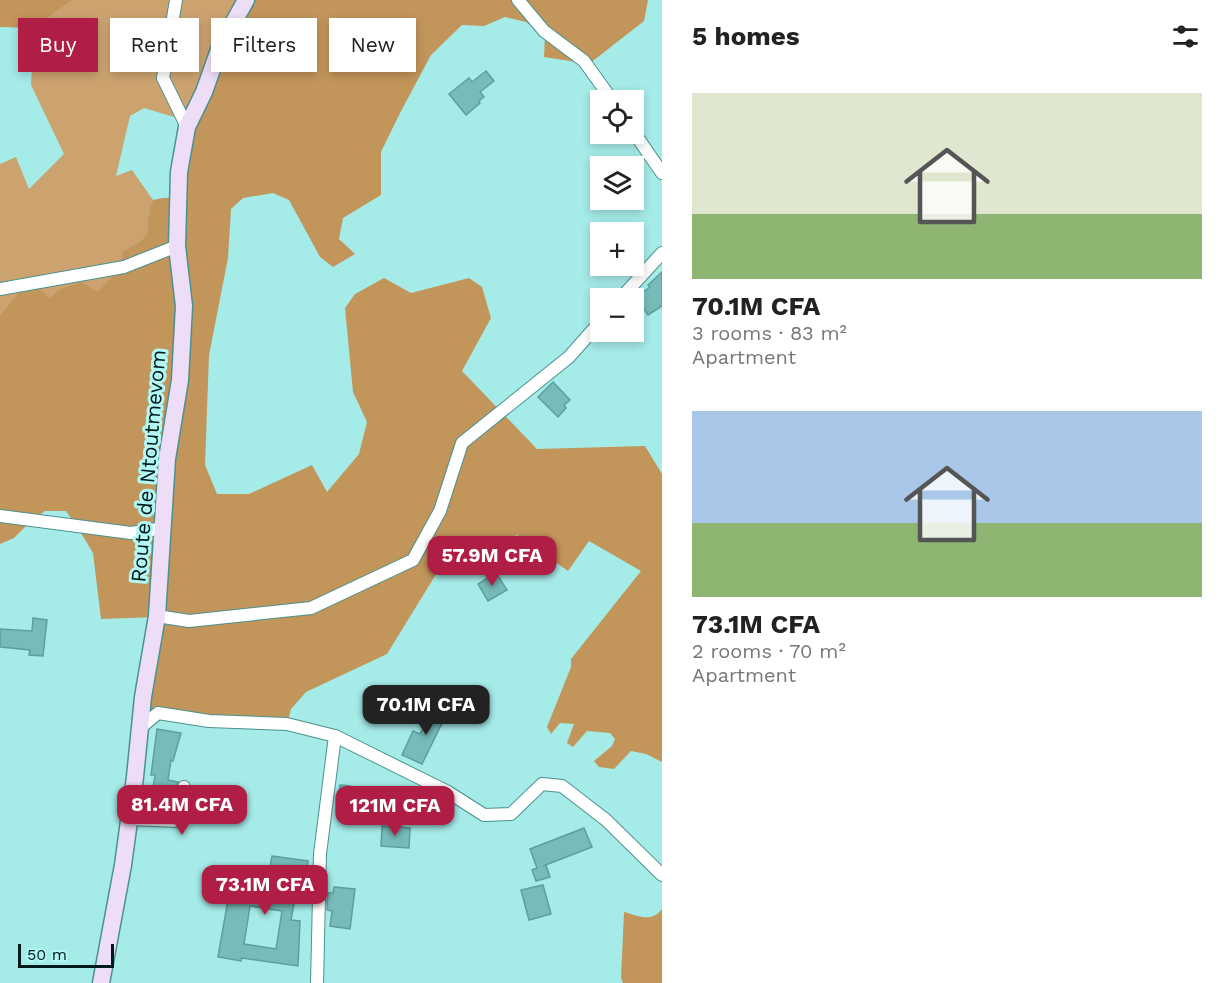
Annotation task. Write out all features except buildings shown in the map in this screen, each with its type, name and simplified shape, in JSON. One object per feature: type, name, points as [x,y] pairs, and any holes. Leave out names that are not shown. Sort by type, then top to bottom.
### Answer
[{"type":"street","points":[[176,0],[164,78],[187,127]]},
{"type":"street","name":"Route de Ntoutmevom","points":[[101,983],[123,865],[142,697],[157,616],[167,459],[180,380],[184,306],[177,246],[179,172],[187,127],[204,92],[220,48],[246,0]]},
{"type":"street","points":[[518,0],[544,31],[584,61],[605,90]]},
{"type":"street","points":[[642,144],[662,173]]},
{"type":"street","points":[[0,289],[124,267],[177,246]]},
{"type":"street","points":[[630,288],[662,253]]},
{"type":"street","points":[[157,616],[189,621],[311,608],[413,560],[440,511],[462,443],[569,357],[590,333]]},
{"type":"street","points":[[0,516],[131,533],[164,528]]},
{"type":"street","points":[[140,728],[158,713],[209,721],[287,724],[335,736],[448,792],[484,815],[511,814],[542,784],[562,786],[606,820],[662,875]]},
{"type":"street","points":[[317,983],[320,854],[335,736]]},
{"type":"street","points":[[129,819],[178,821],[184,787]]},
{"type":"shaded area","points":[[0,0],[73,0],[48,18],[18,18],[18,28],[0,27]]},
{"type":"shaded area","points":[[73,0],[246,0],[238,18],[211,18],[213,72],[187,127],[174,117],[144,108],[130,116],[116,176],[132,170],[153,200],[149,210],[146,235],[135,245],[122,251],[120,267],[98,293],[10,304],[0,315],[0,164],[16,157],[29,189],[64,154],[31,85],[32,72],[98,72],[98,18],[48,18]]},
{"type":"shaded area","points":[[246,0],[648,0],[644,21],[589,64],[544,57],[545,34],[526,22],[505,17],[484,26],[462,25],[431,55],[381,152],[381,195],[343,218],[339,239],[355,254],[333,267],[320,257],[289,200],[273,193],[243,198],[231,209],[228,258],[209,355],[205,465],[217,494],[249,494],[312,465],[327,492],[359,454],[367,422],[353,392],[345,308],[355,294],[384,278],[411,293],[469,278],[482,287],[491,318],[462,371],[537,449],[645,446],[662,474],[662,762],[646,754],[631,751],[614,769],[599,767],[594,761],[612,746],[615,739],[610,733],[587,731],[573,747],[567,743],[574,724],[560,723],[551,734],[547,727],[571,667],[571,659],[641,571],[589,541],[568,571],[517,535],[438,571],[387,654],[306,692],[291,709],[287,724],[158,713],[140,728],[156,617],[101,619],[93,553],[66,511],[45,511],[14,538],[0,544],[0,315],[23,288],[34,284],[50,298],[60,289],[81,282],[98,292],[120,267],[122,251],[135,245],[146,235],[149,210],[153,200],[178,198],[187,127],[213,72],[317,72],[317,18],[238,18]]},
{"type":"shaded area","points":[[662,909],[662,983],[623,983],[621,978],[624,912],[649,917]]}]
